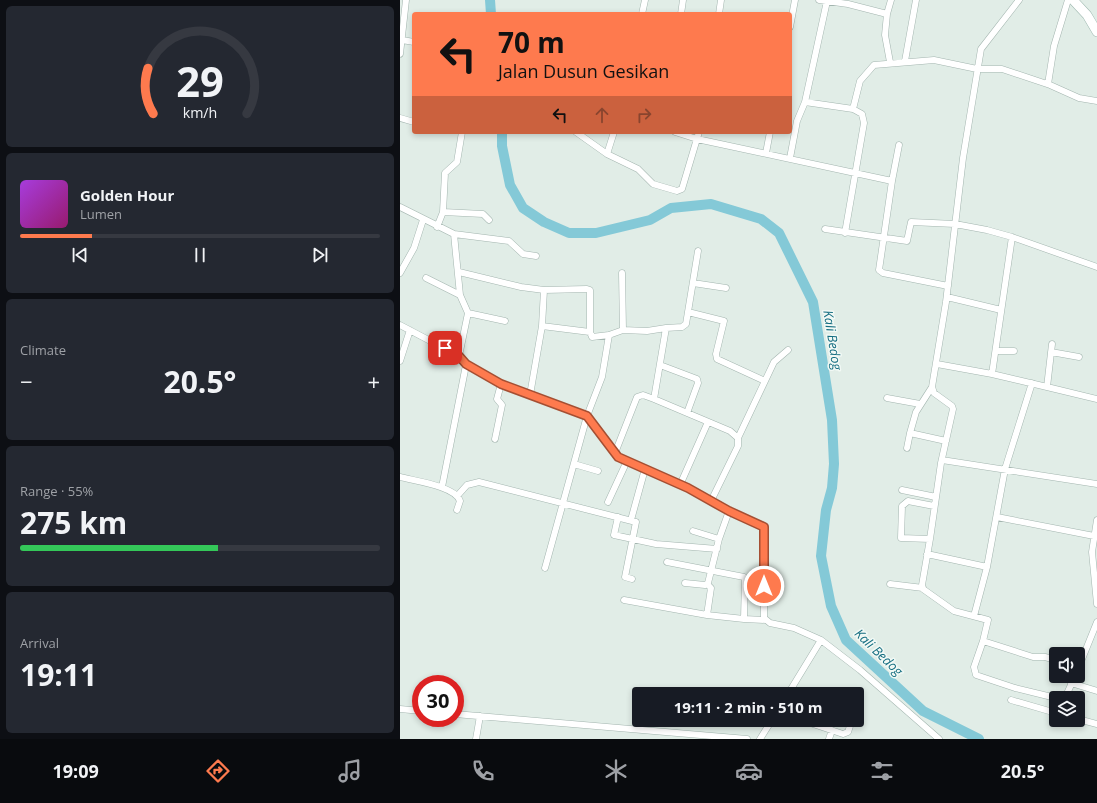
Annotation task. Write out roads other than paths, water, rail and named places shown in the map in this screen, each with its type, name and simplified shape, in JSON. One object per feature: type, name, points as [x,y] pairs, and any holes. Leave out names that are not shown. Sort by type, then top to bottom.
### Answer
[{"type":"main road","points":[[1073,0],[1096,28]]},
{"type":"street","points":[[400,54],[406,0]]},
{"type":"street","points":[[642,12],[645,0]]},
{"type":"street","points":[[681,12],[683,0]]},
{"type":"street","points":[[719,12],[721,0]]},
{"type":"street","points":[[792,14],[794,0]]},
{"type":"street","points":[[819,0],[848,4],[887,14]]},
{"type":"street","points":[[890,62],[885,35],[887,14],[891,0]]},
{"type":"street","points":[[905,61],[916,0]]},
{"type":"street","points":[[907,448],[916,412],[932,387],[937,364],[947,297],[963,158],[980,49],[1019,0]]},
{"type":"street","points":[[1048,84],[1054,46],[1068,0]]},
{"type":"street","points":[[790,158],[797,121],[805,102],[827,1]]},
{"type":"street","points":[[402,40],[412,42]]},
{"type":"street","points":[[853,109],[860,81],[874,65],[890,62],[934,60],[977,69],[1002,69],[1048,84],[1079,98],[1097,101]]},
{"type":"street","points":[[805,102],[853,109],[862,114],[864,123],[854,173],[845,233]]},
{"type":"street","points":[[400,118],[412,121]]},
{"type":"street","points":[[437,226],[443,212],[445,173],[457,162],[462,134]]},
{"type":"street","points":[[579,134],[607,154],[638,169],[653,184],[678,191],[682,189],[698,134]]},
{"type":"street","points":[[607,154],[613,134]]},
{"type":"street","points":[[681,134],[697,139],[892,181]]},
{"type":"street","points":[[766,153],[770,134]]},
{"type":"street","points":[[899,145],[878,267],[880,272],[948,286]]},
{"type":"street","points":[[400,207],[423,220],[454,234],[509,242],[523,254],[536,256]]},
{"type":"street","points":[[443,212],[483,214],[489,220]]},
{"type":"street","points":[[400,273],[414,248],[423,220]]},
{"type":"street","points":[[825,228],[845,233],[908,240],[911,222],[955,224],[1012,237],[1097,267]]},
{"type":"street","points":[[454,234],[459,272],[460,295],[468,313],[459,356]]},
{"type":"street","points":[[992,374],[1012,237]]},
{"type":"street","points":[[459,272],[521,287],[544,290],[589,290],[590,332],[592,337],[609,335],[623,330],[647,331],[685,326],[698,251]]},
{"type":"street","points":[[622,273],[623,330]]},
{"type":"street","points":[[426,278],[460,295]]},
{"type":"street","points":[[693,283],[726,288]]},
{"type":"street","points":[[530,395],[542,326],[544,290]]},
{"type":"street","points":[[947,297],[1001,310]]},
{"type":"street","points":[[688,312],[724,321],[724,328],[716,354],[717,359],[765,381]]},
{"type":"street","points":[[468,313],[505,321]]},
{"type":"street","points":[[400,325],[459,356],[466,364],[501,384],[587,416],[615,453],[627,461],[680,485],[729,511],[764,527],[765,618],[770,623],[794,628],[821,640],[860,670],[939,739]]},
{"type":"street","points":[[542,326],[590,332]]},
{"type":"street","points":[[654,399],[666,328]]},
{"type":"street","points":[[400,361],[410,330]]},
{"type":"street","points":[[545,568],[587,416],[602,377],[609,335]]},
{"type":"street","points":[[1048,387],[1052,344]]},
{"type":"street","points":[[711,501],[738,446],[738,438],[774,362],[788,350]]},
{"type":"street","points":[[996,351],[1014,351]]},
{"type":"street","points":[[1051,352],[1079,357]]},
{"type":"street","points":[[442,487],[466,364]]},
{"type":"street","points":[[937,364],[992,374],[1097,399]]},
{"type":"street","points":[[660,365],[698,379],[698,384],[687,413]]},
{"type":"street","points":[[974,616],[987,567],[1005,469],[1032,383]]},
{"type":"street","points":[[495,439],[502,405],[497,399],[501,384]]},
{"type":"street","points":[[923,588],[934,506],[953,408],[934,393],[932,387]]},
{"type":"street","points":[[615,453],[637,397],[643,395],[730,431],[738,438]]},
{"type":"street","points":[[887,398],[920,404]]},
{"type":"street","points":[[680,485],[708,422]]},
{"type":"street","points":[[910,433],[946,441]]},
{"type":"street","points":[[942,460],[1005,469],[1043,477],[1097,484]]},
{"type":"street","points":[[608,502],[627,461]]},
{"type":"street","points":[[574,464],[598,471]]},
{"type":"street","points":[[631,520],[645,469]]},
{"type":"street","points":[[400,477],[442,487],[458,495],[460,501],[457,510]]},
{"type":"street","points":[[458,495],[467,485],[479,482],[631,520],[637,523],[625,577],[632,579]]},
{"type":"street","points":[[902,490],[936,497]]},
{"type":"street","points":[[930,539],[901,538],[902,506],[908,501],[934,506]]},
{"type":"street","points":[[707,584],[712,570],[719,539],[729,511]]},
{"type":"street","points":[[618,517],[614,536],[668,546],[716,550]]},
{"type":"street","points":[[997,517],[1094,536]]},
{"type":"street","points":[[1097,520],[1092,552],[1097,604]]},
{"type":"street","points":[[693,531],[719,539]]},
{"type":"street","points":[[927,554],[987,567]]},
{"type":"street","points":[[667,562],[712,570],[745,578],[744,619]]},
{"type":"street","points":[[685,582],[707,584],[711,588],[706,615]]},
{"type":"street","points":[[890,584],[923,588],[954,611],[988,621],[974,667],[976,675],[1015,688],[1049,696]]},
{"type":"street","points":[[624,600],[706,615],[744,619],[765,618]]},
{"type":"street","points":[[1085,650],[1097,622]]},
{"type":"street","points":[[792,687],[821,640]]},
{"type":"street","points":[[983,641],[1033,657],[1049,658]]},
{"type":"street","points":[[1068,691],[1071,683],[1097,691]]},
{"type":"street","points":[[1011,700],[1049,711]]},
{"type":"street","points":[[400,709],[412,710]]},
{"type":"street","points":[[464,715],[747,739]]},
{"type":"street","points":[[476,739],[480,716]]},
{"type":"street","points":[[1085,721],[1097,724]]},
{"type":"street","points":[[760,739],[768,727]]},
{"type":"street","points":[[823,727],[845,734],[848,732],[850,727]]},
{"type":"street","points":[[829,739],[832,730]]},
{"type":"waterway","name":"Kali Bedog","points":[[490,0],[491,12]]},
{"type":"waterway","name":"Kali Bedog","points":[[502,134],[502,146],[510,185],[523,208],[544,222],[569,233],[596,233],[650,220],[671,208],[711,204],[761,219],[779,233],[813,302],[832,420],[834,464],[832,488],[826,510],[821,556],[831,606],[846,640],[923,711],[979,739]]}]
